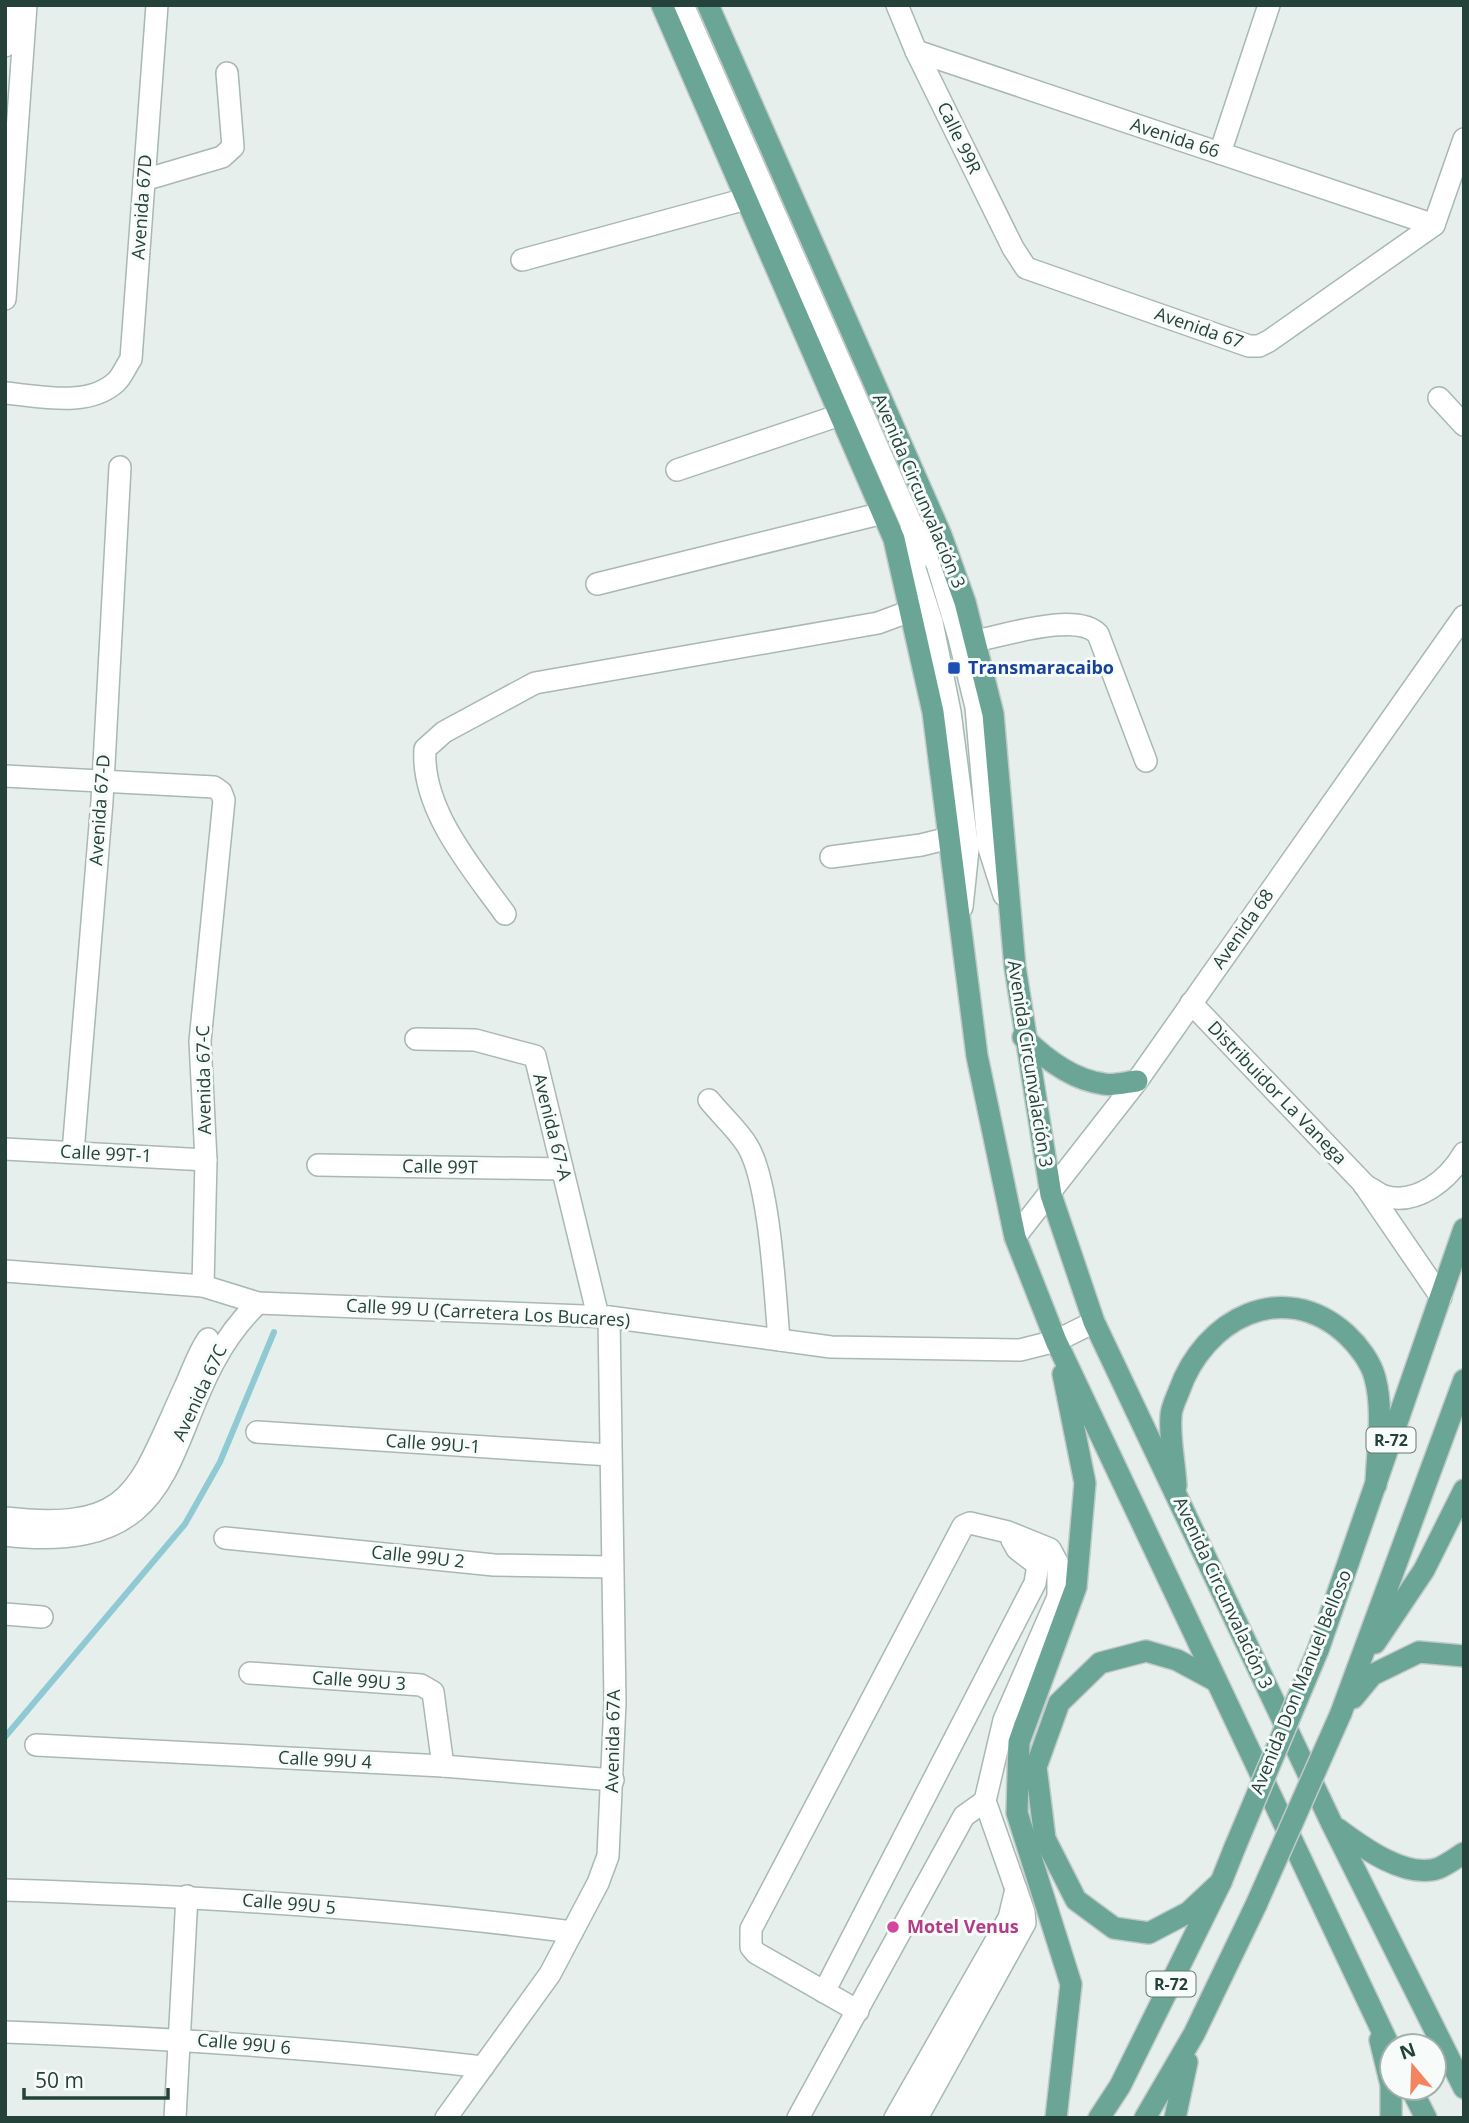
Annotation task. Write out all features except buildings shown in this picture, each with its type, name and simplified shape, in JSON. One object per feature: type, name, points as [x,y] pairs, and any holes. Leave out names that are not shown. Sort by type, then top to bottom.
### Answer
[{"type":"main road","points":[[662,5],[894,539],[913,610],[933,712],[977,1056],[1015,1237],[1056,1341],[1382,2032]]},
{"type":"main road","name":"Avenida Circunvalación 3","points":[[708,5],[941,535],[965,602],[993,714],[1023,1037],[1051,1195],[1094,1322],[1332,1824],[1464,2088]]},
{"type":"main road","points":[[1023,1037],[1042,1056],[1069,1073],[1105,1085],[1137,1081]]},
{"type":"main road","name":"Avenida Don Manuel Belloso","points":[[1099,2118],[1120,2086],[1221,1882],[1318,1650],[1464,1229]]},
{"type":"main road","points":[[1178,1498],[1171,1415],[1185,1373],[1209,1339],[1242,1315],[1273,1306],[1304,1310],[1334,1323],[1356,1343],[1375,1376],[1379,1402],[1376,1485]]},
{"type":"main road","points":[[1056,1341],[1085,1483],[1084,1496],[1076,1587],[1019,1742],[1017,1813],[1071,1984],[1056,2118]]},
{"type":"main road","name":"R-72","points":[[1145,2118],[1194,2034],[1256,1905],[1341,1713],[1464,1380]]},
{"type":"main road","name":"R-72","points":[[1357,1671],[1424,1570],[1464,1490]]},
{"type":"main road","points":[[1216,1681],[1177,1660],[1146,1651],[1100,1663],[1059,1703],[1036,1767],[1045,1839],[1076,1899],[1114,1928],[1149,1933],[1189,1912],[1221,1882]]},
{"type":"main road","points":[[1341,1713],[1372,1675],[1395,1664],[1419,1653],[1464,1656]]},
{"type":"main road","points":[[1332,1824],[1367,1851],[1400,1867],[1438,1869],[1464,1853]]},
{"type":"main road","points":[[1376,2021],[1391,2085],[1391,2118]]},
{"type":"main road","points":[[1175,2118],[1194,2034]]},
{"type":"main road","points":[[1418,2102],[1426,2118]]},
{"type":"street","points":[[5,46],[8,5]]},
{"type":"street","points":[[5,299],[26,5]]},
{"type":"street","name":"Avenida 67D","points":[[5,393],[60,398],[98,394],[118,381],[131,359],[157,5]]},
{"type":"street","points":[[684,5],[911,523],[937,564],[976,707],[989,845],[1010,913]]},
{"type":"street","name":"Calle 99R","points":[[897,5],[916,51],[1013,248],[1026,268]]},
{"type":"street","points":[[1220,153],[1269,5]]},
{"type":"street","name":"Avenida 66","points":[[916,51],[1434,225]]},
{"type":"street","points":[[144,180],[222,157],[233,147],[226,73]]},
{"type":"street","points":[[1434,225],[1464,139]]},
{"type":"street","points":[[522,260],[746,199]]},
{"type":"street","name":"Avenida 67","points":[[1026,268],[1249,346],[1259,346],[1434,225]]},
{"type":"street","points":[[1439,398],[1464,425]]},
{"type":"street","points":[[677,470],[840,415]]},
{"type":"street","name":"Avenida 67-D","points":[[73,1152],[103,783],[120,467]]},
{"type":"street","points":[[597,584],[883,513]]},
{"type":"street","points":[[911,523],[915,569],[932,622],[950,712],[968,850],[960,928]]},
{"type":"street","points":[[505,914],[438,814],[424,764],[425,749],[444,732],[535,683],[878,623],[913,610]]},
{"type":"street","name":"Avenida 68","points":[[1015,1237],[1051,1195],[1137,1081],[1464,616]]},
{"type":"street","points":[[975,641],[1068,623],[1092,628],[1098,634],[1146,761]]},
{"type":"street","points":[[5,775],[103,783]]},
{"type":"street","name":"Avenida 67-C","points":[[103,783],[214,786],[221,792],[223,800],[200,1041],[206,1160],[203,1286]]},
{"type":"street","points":[[831,857],[921,845],[949,838]]},
{"type":"street","name":"Distribuidor La Vanega","points":[[1191,1003],[1363,1184],[1441,1297]]},
{"type":"street","name":"Avenida 67-A","points":[[416,1039],[475,1040],[535,1056],[562,1168],[604,1317]]},
{"type":"street","points":[[709,1100],[748,1146],[757,1173],[770,1246],[779,1340]]},
{"type":"street","name":"Calle 99T-1","points":[[5,1149],[206,1160]]},
{"type":"street","name":"Distribuidor La Vanega","points":[[1363,1184],[1385,1196],[1411,1197],[1454,1172],[1464,1153]]},
{"type":"street","name":"Calle 99T","points":[[318,1165],[562,1168]]},
{"type":"street","name":"Calle 99 U (Carretera Los Bucares)","points":[[5,1271],[203,1286],[258,1303],[604,1317],[831,1347],[1020,1350],[1056,1341],[1094,1322]]},
{"type":"street","name":"Avenida 67C","points":[[106,1521],[144,1475],[205,1343],[218,1325],[258,1303]]},
{"type":"street","name":"Avenida 67A","points":[[446,2118],[550,1974],[598,1883],[608,1856],[613,1780],[612,1567],[604,1317]]},
{"type":"street","name":"Calle 99U-1","points":[[257,1432],[610,1455]]},
{"type":"street","points":[[5,1518],[43,1522],[106,1521]]},
{"type":"street","points":[[5,1535],[75,1537],[106,1521]]},
{"type":"street","points":[[858,2011],[756,1953],[751,1947],[751,1929],[963,1526],[970,1523],[1007,1532],[1050,1549],[1058,1564],[1058,1597],[1004,1720],[985,1801],[1025,1923],[917,2118]]},
{"type":"street","points":[[824,1992],[1035,1583],[1038,1565],[1017,1549],[1007,1532]]},
{"type":"street","name":"Calle 99U 2","points":[[225,1538],[494,1565],[612,1567]]},
{"type":"street","points":[[5,1614],[41,1617]]},
{"type":"street","name":"Calle 99U 3","points":[[250,1673],[421,1685],[433,1692],[437,1706],[443,1766]]},
{"type":"street","name":"Calle 99U 4","points":[[36,1745],[443,1766],[613,1780]]},
{"type":"street","points":[[798,2118],[964,1816],[985,1801]]},
{"type":"street","points":[[895,2118],[1009,1918],[1016,1889]]},
{"type":"street","name":"Calle 99U 5","points":[[5,1890],[187,1896],[461,1917],[572,1932]]},
{"type":"street","points":[[175,2118],[187,1896]]},
{"type":"street","name":"Calle 99U 6","points":[[5,2032],[181,2038],[360,2052],[483,2067]]},
{"type":"waterway","points":[[5,1737],[185,1524],[220,1462],[274,1332]]},
{"type":"place","name":"Transmaracaibo","points":[[954,668]]},
{"type":"place","name":"Motel Venus","points":[[893,1927]]}]
